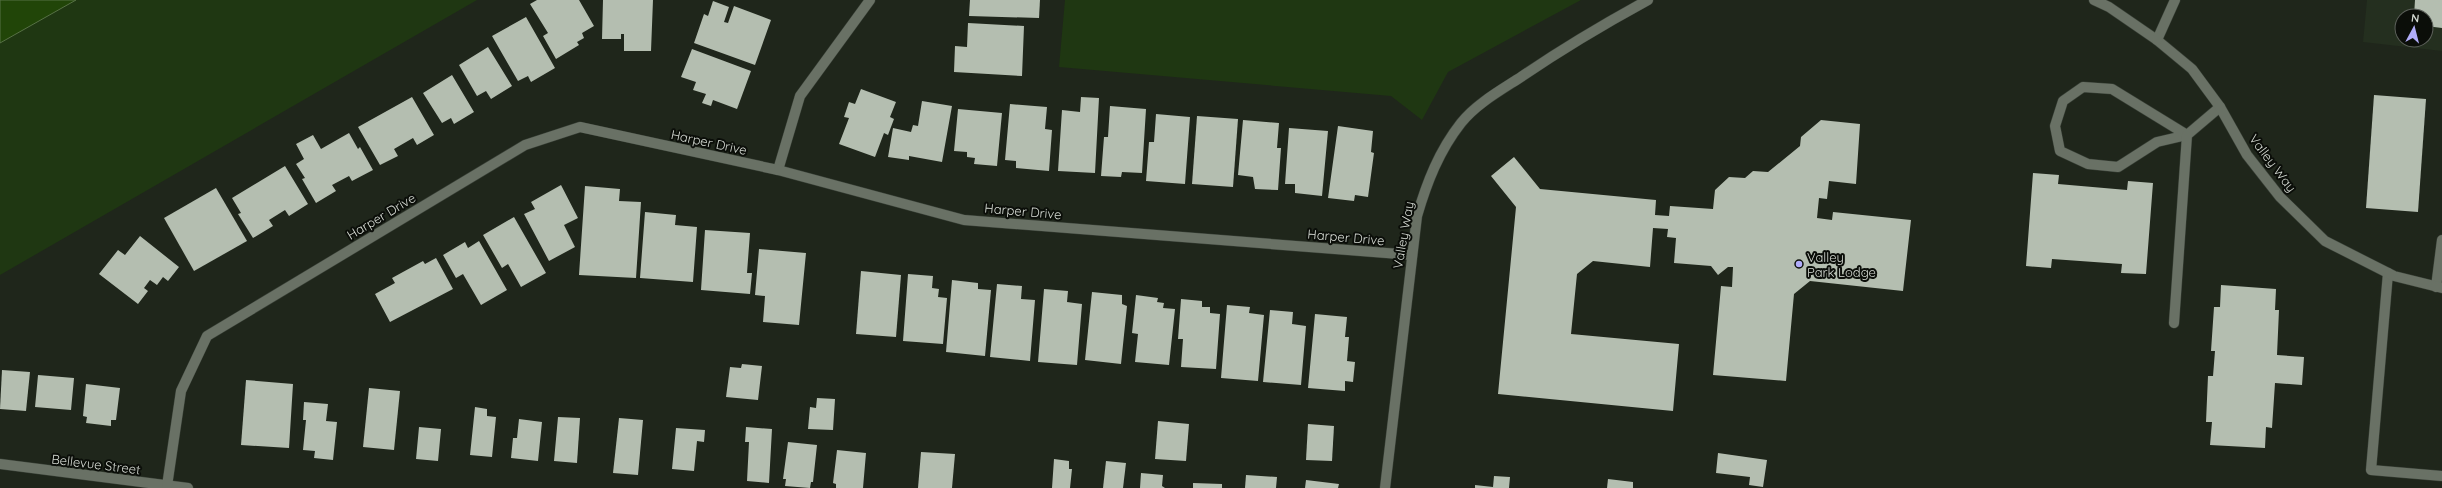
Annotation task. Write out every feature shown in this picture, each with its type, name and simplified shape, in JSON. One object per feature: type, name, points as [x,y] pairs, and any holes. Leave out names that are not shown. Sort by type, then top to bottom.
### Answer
[{"type":"street","points":[[778,170],[800,96],[870,0]]},
{"type":"street","name":"Valley Way","points":[[1385,488],[1417,216],[1426,186],[1443,148],[1462,122],[1496,93],[1585,34],[1648,0]]},
{"type":"street","name":"Valley Way","points":[[2094,0],[2109,7],[2156,40],[2192,70],[2220,107],[2247,155],[2280,197],[2325,240],[2388,273],[2439,288]]},
{"type":"street","points":[[2156,40],[2175,0]]},
{"type":"street","points":[[2187,136],[2112,89],[2083,87],[2063,100],[2055,126],[2060,151],[2088,164],[2118,166],[2157,142],[2187,136],[2220,107]]},
{"type":"street","name":"Harper Drive","points":[[167,486],[181,392],[207,336],[525,145],[580,127],[778,170],[964,220],[1412,256]]},
{"type":"street","points":[[2174,323],[2187,136]]},
{"type":"street","points":[[2439,288],[2442,240]]},
{"type":"street","points":[[2388,273],[2371,470],[2442,476]]},
{"type":"street","name":"Bellevue Street","points":[[0,464],[188,488]]},
{"type":"shaded area","points":[[0,0],[76,0],[0,43]]},
{"type":"shaded area","points":[[76,0],[477,0],[0,275],[0,43]]},
{"type":"shaded area","points":[[1065,0],[1581,0],[1448,72],[1422,120],[1391,96],[1059,67]]},
{"type":"shaded area","points":[[2367,0],[2442,0],[2442,51],[2416,48],[2434,48],[2434,8],[2394,8],[2394,46],[2363,42]]},
{"type":"building","points":[[537,0],[579,0],[594,26],[582,33],[584,38],[577,42],[579,45],[556,59],[543,36],[548,33],[530,4]]},
{"type":"building","points":[[603,0],[653,0],[651,51],[624,51],[624,34],[621,34],[621,39],[602,39]]},
{"type":"building","points":[[970,0],[1040,0],[1039,18],[969,16]]},
{"type":"building","points":[[2415,0],[2442,0],[2442,28],[2434,27],[2434,8],[2414,8]]},
{"type":"building","points":[[713,1],[729,7],[724,22],[728,23],[734,6],[771,20],[755,65],[694,43],[704,14],[708,16]]},
{"type":"building","points":[[526,17],[555,68],[531,82],[528,76],[518,81],[492,36]]},
{"type":"building","points":[[968,23],[1024,26],[1022,76],[954,72],[955,46],[967,47]]},
{"type":"building","points":[[488,47],[512,86],[491,99],[486,91],[477,96],[459,65]]},
{"type":"building","points":[[692,49],[751,71],[737,109],[713,100],[711,106],[702,103],[706,94],[693,90],[696,82],[681,77]]},
{"type":"building","points":[[452,75],[474,112],[454,124],[451,118],[442,123],[423,93]]},
{"type":"building","points":[[861,89],[896,102],[890,117],[894,119],[888,135],[884,133],[875,157],[839,144],[849,118],[844,117],[849,102],[855,104]]},
{"type":"building","points":[[2374,95],[2426,99],[2418,212],[2366,208]]},
{"type":"building","points":[[412,97],[434,135],[417,145],[413,138],[394,149],[398,156],[380,165],[358,127]]},
{"type":"building","points":[[1081,97],[1099,98],[1095,173],[1058,171],[1062,110],[1080,112]]},
{"type":"building","points":[[922,101],[952,106],[942,162],[909,156],[909,160],[888,157],[893,128],[911,132],[913,125],[918,126]]},
{"type":"building","points":[[1010,104],[1047,107],[1045,129],[1052,130],[1049,171],[1016,168],[1016,161],[1005,160]]},
{"type":"building","points":[[1110,106],[1146,109],[1142,173],[1122,172],[1121,177],[1101,176],[1104,137],[1108,137]]},
{"type":"building","points":[[958,109],[1002,113],[997,166],[974,164],[975,158],[967,157],[967,152],[954,151]]},
{"type":"building","points":[[1156,114],[1190,117],[1185,184],[1146,181],[1149,142],[1154,142]]},
{"type":"building","points":[[1197,116],[1238,119],[1233,187],[1192,184]]},
{"type":"building","points":[[1243,120],[1279,123],[1277,148],[1281,148],[1278,190],[1255,189],[1253,177],[1238,175]]},
{"type":"building","name":"Valley Park Lodge","points":[[1821,120],[1860,124],[1856,184],[1829,181],[1827,199],[1819,198],[1817,218],[1832,220],[1833,212],[1911,220],[1903,291],[1810,281],[1794,294],[1786,381],[1713,375],[1721,286],[1732,287],[1733,267],[1728,267],[1718,275],[1711,266],[1674,263],[1676,238],[1667,237],[1668,229],[1653,228],[1650,267],[1593,261],[1577,274],[1571,334],[1679,344],[1673,411],[1498,394],[1516,207],[1491,176],[1514,157],[1540,189],[1656,200],[1655,215],[1669,216],[1670,206],[1713,209],[1715,190],[1729,177],[1745,178],[1753,171],[1768,172],[1800,146],[1801,137]]},
{"type":"building","points":[[1338,126],[1373,131],[1371,152],[1374,153],[1368,197],[1355,195],[1354,201],[1328,198]]},
{"type":"building","points":[[1289,128],[1328,131],[1322,196],[1295,193],[1295,184],[1285,184]]},
{"type":"building","points":[[349,133],[358,149],[360,147],[373,170],[352,181],[349,176],[332,185],[336,191],[316,203],[302,179],[305,178],[296,164],[304,159],[296,144],[313,135],[321,149]]},
{"type":"building","points":[[285,166],[308,204],[289,216],[285,210],[269,220],[273,226],[253,238],[238,214],[241,213],[232,198]]},
{"type":"building","points":[[2033,173],[2059,175],[2058,184],[2127,190],[2128,181],[2153,183],[2146,274],[2121,273],[2122,264],[2052,259],[2051,268],[2026,266]]},
{"type":"building","points":[[561,185],[578,218],[564,225],[575,247],[549,261],[524,214],[535,209],[531,202]]},
{"type":"building","points":[[585,186],[620,189],[619,201],[641,202],[636,278],[579,275]]},
{"type":"building","points":[[216,188],[247,241],[194,271],[164,218]]},
{"type":"building","points":[[645,212],[676,215],[675,225],[697,227],[693,282],[640,278]]},
{"type":"building","points":[[514,217],[546,273],[521,287],[508,264],[502,268],[483,235]]},
{"type":"building","points":[[705,230],[750,233],[747,273],[752,273],[750,294],[701,290]]},
{"type":"building","points":[[140,236],[179,267],[168,281],[163,277],[157,285],[150,280],[144,288],[148,291],[138,304],[99,274],[118,250],[125,255]]},
{"type":"building","points":[[479,241],[507,290],[481,305],[463,274],[456,278],[443,255],[465,242],[468,248]]},
{"type":"building","points":[[759,249],[806,253],[799,325],[763,322],[765,296],[755,295]]},
{"type":"building","points":[[436,258],[453,289],[390,322],[375,294],[395,283],[392,278],[423,261],[425,264]]},
{"type":"building","points":[[861,271],[901,275],[896,337],[856,334]]},
{"type":"building","points":[[908,274],[933,276],[932,288],[939,289],[938,297],[947,298],[943,344],[903,341]]},
{"type":"building","points":[[952,280],[978,283],[978,289],[991,290],[985,356],[946,352]]},
{"type":"building","points":[[997,284],[1022,286],[1021,299],[1035,300],[1030,361],[990,357]]},
{"type":"building","points":[[2221,285],[2276,289],[2275,310],[2279,310],[2277,355],[2304,357],[2302,385],[2275,383],[2272,428],[2266,427],[2265,448],[2210,445],[2212,422],[2206,422],[2208,376],[2213,376],[2215,351],[2211,351],[2214,307],[2220,307]]},
{"type":"building","points":[[1044,289],[1068,291],[1067,302],[1082,304],[1077,365],[1038,362]]},
{"type":"building","points":[[1092,292],[1122,295],[1122,304],[1127,306],[1121,364],[1085,360]]},
{"type":"building","points":[[1136,295],[1158,298],[1157,302],[1164,303],[1163,308],[1175,309],[1169,365],[1135,362],[1138,334],[1132,333]]},
{"type":"building","points":[[1181,299],[1202,301],[1202,307],[1210,307],[1210,313],[1220,314],[1216,369],[1181,367],[1183,339],[1178,339]]},
{"type":"building","points":[[1227,305],[1250,307],[1249,313],[1264,315],[1258,381],[1221,378]]},
{"type":"building","points":[[1270,310],[1293,312],[1292,324],[1306,326],[1301,385],[1263,382]]},
{"type":"building","points":[[1315,314],[1347,317],[1345,337],[1349,337],[1347,361],[1355,362],[1353,382],[1345,381],[1345,391],[1308,388]]},
{"type":"building","points":[[742,364],[762,366],[758,400],[726,397],[730,367],[741,368]]},
{"type":"building","points":[[2,370],[30,372],[26,411],[0,409]]},
{"type":"building","points":[[38,375],[74,378],[71,410],[35,407]]},
{"type":"building","points":[[246,380],[293,384],[289,448],[241,445]]},
{"type":"building","points":[[86,384],[120,388],[116,420],[111,420],[111,426],[86,423],[87,417],[83,416]]},
{"type":"building","points":[[369,388],[400,391],[394,450],[363,447]]},
{"type":"building","points":[[817,398],[835,399],[833,430],[808,429],[810,407],[816,408]]},
{"type":"building","points":[[304,402],[328,404],[326,421],[337,422],[333,460],[314,458],[315,451],[303,450],[306,420],[303,420]]},
{"type":"building","points":[[475,407],[487,409],[487,416],[496,417],[492,457],[470,455]]},
{"type":"building","points":[[558,417],[580,418],[577,463],[554,461]]},
{"type":"building","points":[[619,418],[643,420],[638,475],[613,473]]},
{"type":"building","points":[[519,419],[542,422],[538,461],[511,458],[513,438],[517,438]]},
{"type":"building","points":[[1158,421],[1189,424],[1186,461],[1155,459]]},
{"type":"building","points":[[1308,424],[1334,426],[1332,461],[1306,460]]},
{"type":"building","points":[[419,427],[441,429],[438,461],[416,459]]},
{"type":"building","points":[[746,427],[772,429],[769,483],[747,481],[749,442],[745,442]]},
{"type":"building","points":[[676,428],[705,430],[704,442],[697,441],[694,471],[672,469]]},
{"type":"building","points":[[788,442],[817,445],[813,482],[811,482],[810,488],[785,486],[786,479],[783,479]]},
{"type":"building","points":[[837,450],[866,453],[863,488],[836,488],[836,484],[833,483]]},
{"type":"building","points":[[921,452],[955,454],[952,488],[918,488]]},
{"type":"building","points":[[1718,453],[1767,460],[1763,487],[1749,485],[1750,477],[1716,473]]},
{"type":"building","points":[[1054,459],[1069,461],[1069,469],[1072,469],[1070,488],[1052,488]]},
{"type":"building","points":[[1106,461],[1126,463],[1123,488],[1103,488]]},
{"type":"building","points":[[1141,473],[1163,475],[1162,486],[1165,488],[1140,488]]},
{"type":"building","points":[[1246,475],[1277,477],[1276,488],[1245,488]]},
{"type":"building","points":[[1494,476],[1510,477],[1509,488],[1475,488],[1475,485],[1493,487]]},
{"type":"building","points":[[1608,479],[1633,482],[1633,488],[1607,488]]},
{"type":"building","points":[[1306,480],[1339,484],[1338,488],[1305,488]]},
{"type":"building","points":[[1193,483],[1222,484],[1222,488],[1193,488]]},
{"type":"place","name":"Valley Park Lodge","points":[[1799,264]]}]
